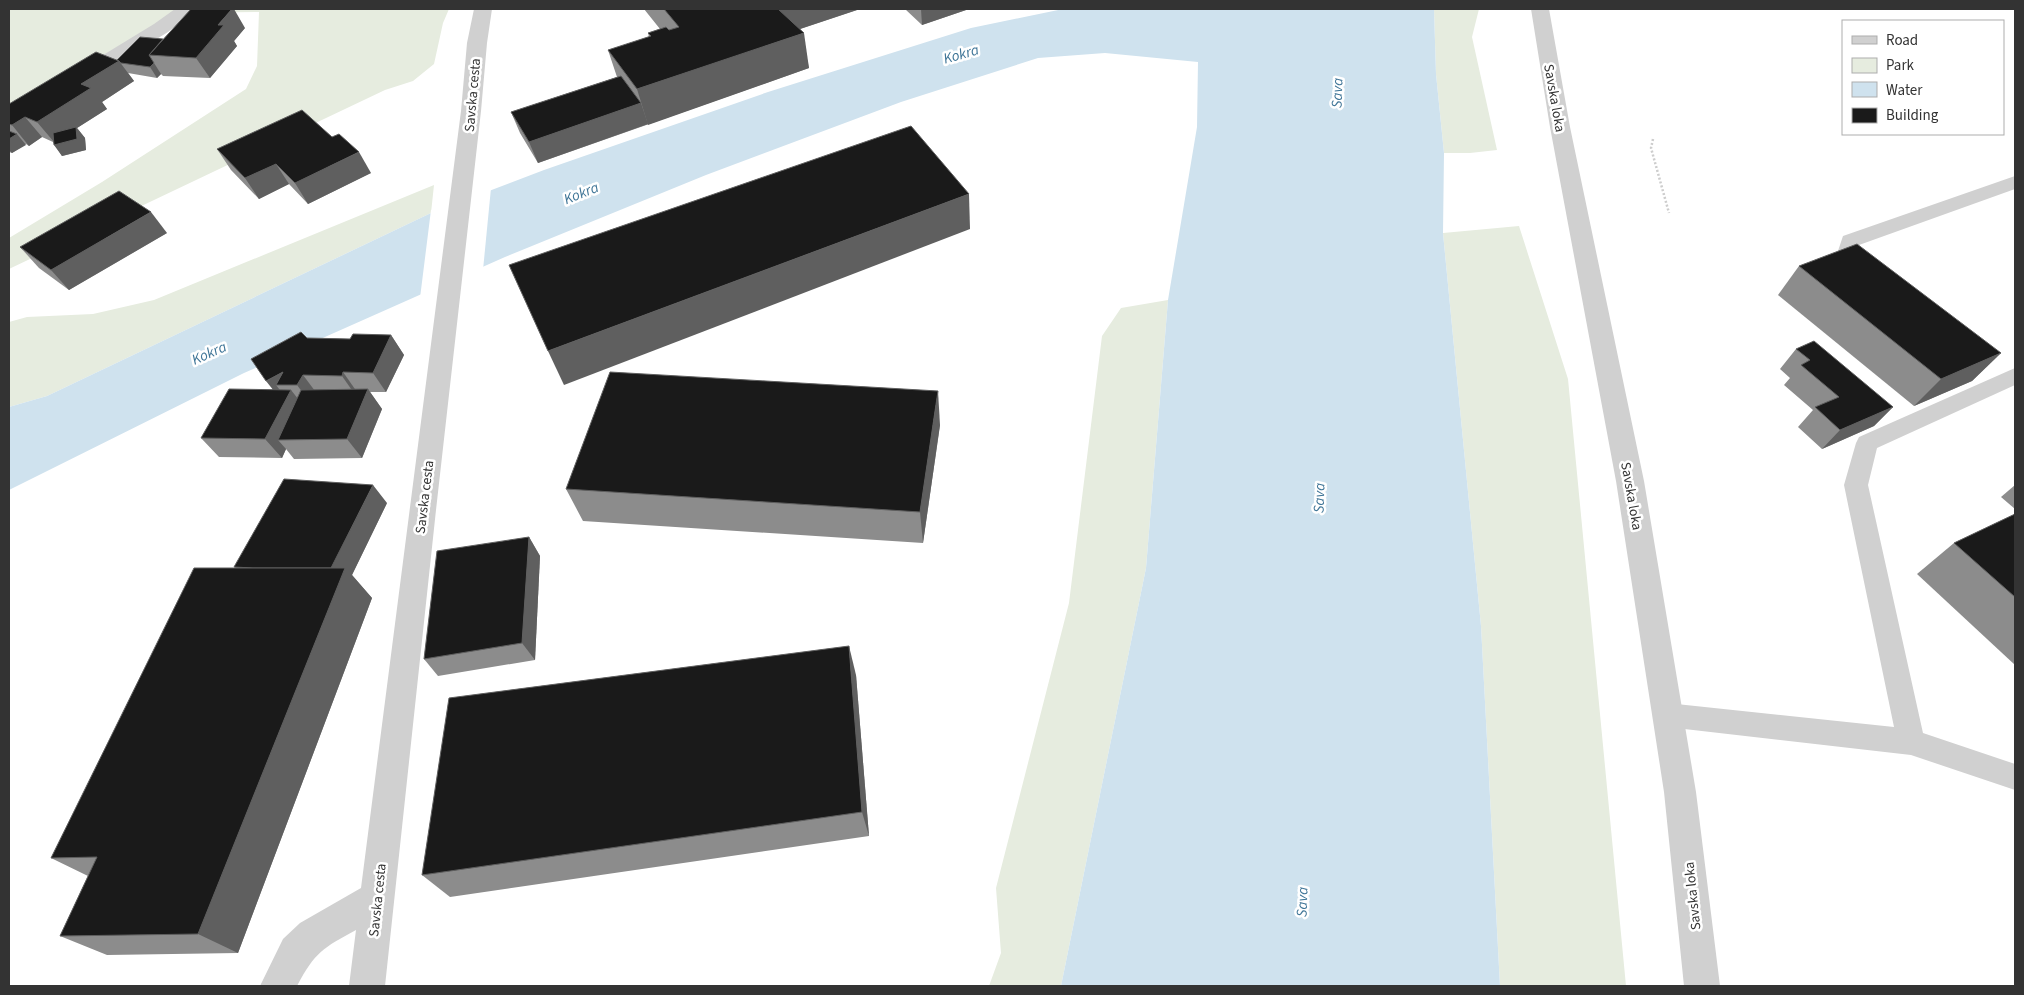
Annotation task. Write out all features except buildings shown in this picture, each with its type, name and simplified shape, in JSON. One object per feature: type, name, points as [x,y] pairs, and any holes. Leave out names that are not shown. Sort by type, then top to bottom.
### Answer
[{"type":"street","points":[[65,86],[161,28],[187,9]]},
{"type":"street","name":"Savska cesta","points":[[368,986],[376,899],[449,300],[477,42],[483,9]]},
{"type":"street","name":"Savska loka","points":[[1540,9],[1560,127],[1630,481],[1680,792],[1702,986]]},
{"type":"street","points":[[278,986],[296,952],[312,935],[376,899]]},
{"type":"lane","points":[[1864,286],[1842,269],[1850,240],[2015,182]]},
{"type":"lane","points":[[1911,742],[1856,485],[1867,443],[1984,380],[2015,376]]},
{"type":"lane","points":[[1667,715],[1911,742],[2015,777]]},
{"type":"path","points":[[1653,139],[1650,148],[1669,213]]},
{"type":"green space","points":[[9,9],[449,9],[443,23],[434,64],[413,81],[385,90],[9,269],[9,238],[102,182],[246,89],[257,66],[259,12],[176,13],[9,110]]},
{"type":"green space","points":[[1434,9],[1479,9],[1472,37],[1497,150],[1444,153],[1436,74]]},
{"type":"green space","points":[[434,185],[431,213],[47,396],[9,407],[9,322],[27,317],[93,314],[154,300]]},
{"type":"green space","points":[[1519,226],[1568,379],[1626,986],[1500,986],[1481,626],[1443,233]]},
{"type":"green space","points":[[1168,300],[1146,568],[1061,986],[989,986],[1001,953],[996,888],[1069,603],[1102,336],[1121,308]]},
{"type":"water","points":[[1063,9],[1434,9],[1436,74],[1444,153],[1443,233],[1481,626],[1500,986],[1061,986],[1146,568],[1168,300],[1197,127],[1198,62],[1105,53],[1038,58],[901,102],[706,175],[505,257],[244,373],[9,490],[9,407],[47,396],[431,213],[544,170],[768,92],[971,28]]},
{"type":"pier","points":[[491,188],[483,270],[420,298],[431,210]]},
{"type":"water label","name":"Kokra","points":[[961,54]]},
{"type":"water label","name":"Sava","points":[[1337,93]]},
{"type":"water label","name":"Kokra","points":[[581,193]]},
{"type":"water label","name":"Kokra","points":[[209,353]]},
{"type":"water label","name":"Sava","points":[[1319,498]]},
{"type":"water label","name":"Sava","points":[[1302,902]]}]
